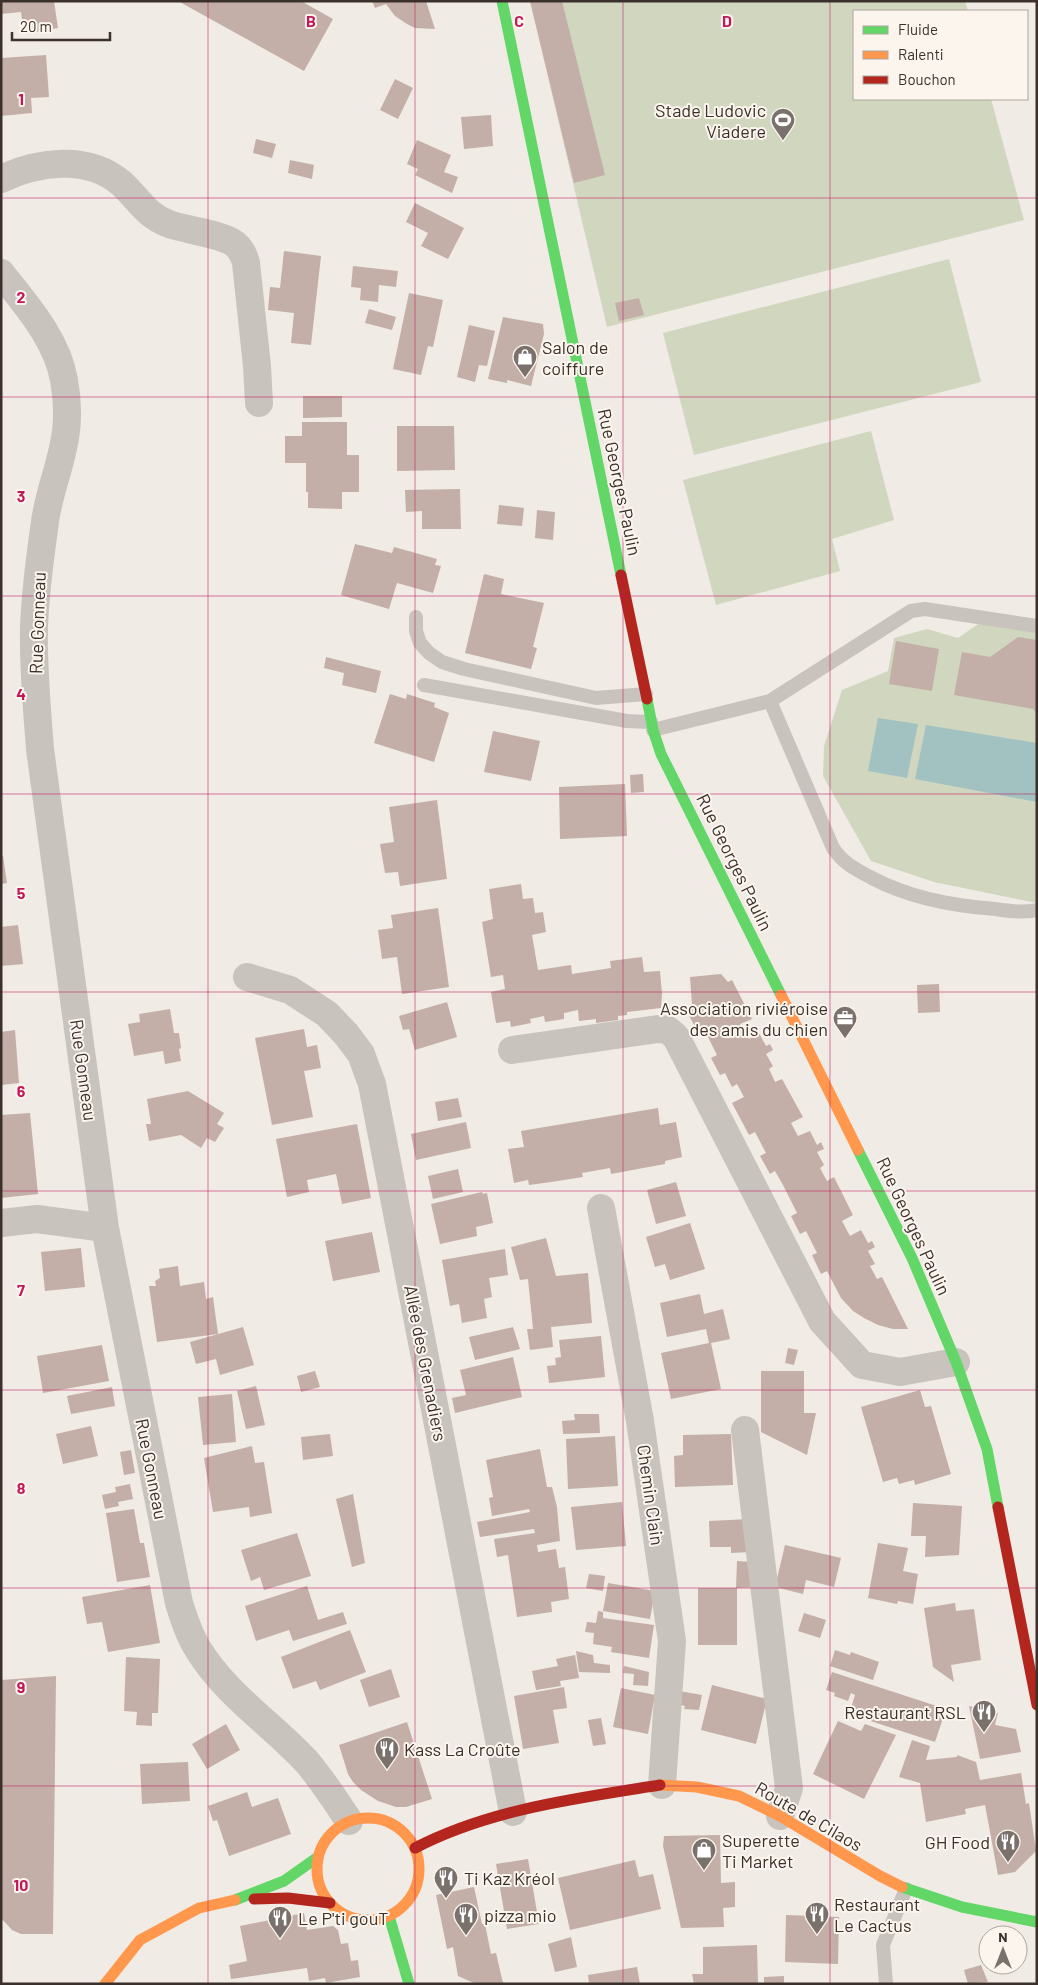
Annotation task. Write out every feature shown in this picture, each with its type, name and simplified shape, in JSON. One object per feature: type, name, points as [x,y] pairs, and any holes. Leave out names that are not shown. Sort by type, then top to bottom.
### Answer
[{"type":"street","name":"Rue Georges Paulin","points":[[502,1],[652,726],[661,754],[912,1258],[956,1362],[987,1449],[1037,1705]]},
{"type":"street","points":[[1,179],[41,165],[73,164],[95,169],[120,182],[152,216],[169,224],[233,242],[242,251],[246,262],[260,403]]},
{"type":"street","name":"Rue Gonneau","points":[[1,273],[38,321],[54,348],[64,379],[67,411],[64,446],[46,518],[38,570],[34,627],[35,688],[40,749],[105,1228],[177,1594],[186,1626],[198,1649],[214,1672],[306,1762],[332,1795],[349,1821]]},
{"type":"street","name":"Allée des Grenadiers","points":[[247,976],[290,990],[327,1014],[346,1034],[361,1054],[372,1084],[513,1812]]},
{"type":"street","points":[[512,1050],[658,1029],[668,1030],[676,1037],[822,1321],[862,1365],[900,1372],[956,1362]]},
{"type":"street","name":"Chemin Clain","points":[[601,1208],[640,1421],[672,1641],[662,1785]]},
{"type":"street","points":[[1,1223],[37,1219],[105,1228]]},
{"type":"street","points":[[746,1430],[789,1788],[780,1816]]},
{"type":"street","name":"Route de Cilaos","points":[[415,1848],[444,1833],[513,1812],[662,1785],[697,1787],[739,1796],[780,1816],[880,1876],[906,1889],[962,1908],[1037,1922]]},
{"type":"street","points":[[364,1818],[380,1820],[395,1825],[406,1835],[415,1848],[419,1864],[418,1880],[412,1895],[402,1907],[389,1916],[374,1919],[357,1919],[342,1913],[330,1903],[321,1889],[317,1874],[318,1857],[324,1842],[335,1829],[349,1821],[364,1818]]},
{"type":"street","points":[[105,1984],[140,1940],[146,1936],[199,1908],[240,1899],[284,1881],[318,1857]]},
{"type":"street","points":[[240,1899],[288,1898],[330,1903]]},
{"type":"street","points":[[389,1916],[409,1984]]},
{"type":"lane","points":[[424,685],[652,726],[770,701],[911,611],[925,609],[1037,626]]},
{"type":"lane","points":[[416,617],[416,631],[420,643],[429,654],[442,662],[596,698],[646,694]]},
{"type":"lane","points":[[770,701],[833,848],[841,860],[892,888],[925,899],[974,908],[1027,912],[1037,910]]},
{"type":"lane","points":[[886,1984],[883,1945],[906,1889]]},
{"type":"green space","name":"Stade Ludovic Viadere","points":[[530,1],[965,1],[968,10],[853,10],[853,100],[991,100],[1024,220],[607,327]]},
{"type":"green space","points":[[949,259],[981,382],[694,455],[663,333]]},
{"type":"green space","points":[[871,431],[894,520],[832,539],[840,571],[716,605],[683,480]]},
{"type":"green space","points":[[981,622],[1037,631],[1037,903],[934,882],[871,861],[823,776],[824,746],[842,690],[888,671],[894,638],[927,629],[958,638]]},
{"type":"water","points":[[878,718],[918,724],[907,778],[868,771]]},
{"type":"water","points":[[926,725],[1037,743],[1037,802],[915,779]]},
{"type":"building","points":[[1,1],[54,1],[58,28],[24,34],[21,12],[1,14]]},
{"type":"building","points":[[178,1],[301,1],[333,19],[304,71]]},
{"type":"building","points":[[372,1],[426,1],[435,29],[415,28],[395,16],[386,4],[375,8]]},
{"type":"building","points":[[530,1],[562,1],[605,175],[574,183]]},
{"type":"building","points":[[46,55],[49,97],[31,98],[32,113],[1,116],[1,58]]},
{"type":"building","points":[[395,79],[413,88],[398,119],[380,110]]},
{"type":"building","points":[[491,115],[493,146],[464,149],[461,117]]},
{"type":"building","points":[[256,139],[276,144],[272,158],[253,153]]},
{"type":"building","points":[[417,140],[451,155],[444,172],[458,177],[452,193],[415,175],[418,169],[407,164]]},
{"type":"building","points":[[290,160],[314,165],[312,179],[288,173]]},
{"type":"building","points":[[415,203],[464,228],[448,259],[421,246],[428,233],[406,222]]},
{"type":"building","points":[[284,251],[321,256],[311,345],[291,343],[294,313],[268,310],[270,287],[280,288]]},
{"type":"building","points":[[353,266],[398,271],[396,287],[379,285],[378,302],[360,300],[361,288],[351,287]]},
{"type":"building","points":[[409,293],[443,300],[433,347],[428,346],[421,375],[393,369]]},
{"type":"building","points":[[639,298],[644,315],[619,321],[615,303]]},
{"type":"building","points":[[369,309],[396,317],[392,330],[365,323]]},
{"type":"building","points":[[503,317],[543,324],[544,334],[531,386],[507,380],[507,383],[488,379]]},
{"type":"building","points":[[469,325],[495,331],[487,366],[479,365],[475,382],[457,377]]},
{"type":"building","points":[[303,396],[342,396],[342,417],[303,418]]},
{"type":"building","points":[[302,422],[347,422],[347,455],[359,455],[359,492],[342,492],[342,509],[308,508],[306,463],[285,463],[285,436],[302,436]]},
{"type":"building","points":[[397,426],[454,426],[455,470],[397,471]]},
{"type":"building","points":[[460,489],[461,529],[422,529],[422,511],[406,512],[405,490]]},
{"type":"building","points":[[499,505],[524,508],[522,526],[497,524]]},
{"type":"building","points":[[537,510],[555,512],[553,540],[535,538]]},
{"type":"building","points":[[355,544],[392,553],[394,547],[437,559],[435,565],[441,566],[433,593],[397,583],[389,609],[341,595]]},
{"type":"building","points":[[484,574],[504,579],[501,594],[544,603],[533,647],[537,648],[531,669],[465,653]]},
{"type":"building","points":[[1018,637],[1037,640],[1037,714],[1033,709],[954,695],[962,652],[990,657]]},
{"type":"building","points":[[896,641],[939,649],[932,691],[889,684]]},
{"type":"building","points":[[326,657],[381,671],[376,693],[342,685],[344,673],[324,668]]},
{"type":"building","points":[[390,694],[406,699],[407,694],[435,703],[434,707],[449,713],[434,762],[374,743]]},
{"type":"building","points":[[493,731],[540,741],[531,781],[484,772]]},
{"type":"building","points":[[643,774],[644,792],[631,793],[630,775]]},
{"type":"building","points":[[625,784],[627,836],[560,839],[559,787]]},
{"type":"building","points":[[437,800],[447,879],[400,886],[398,872],[385,873],[380,844],[394,842],[389,807]]},
{"type":"building","points":[[1,856],[3,856],[7,883],[1,884]]},
{"type":"building","points":[[521,884],[523,899],[533,898],[535,913],[543,912],[546,932],[532,935],[538,970],[571,965],[572,974],[611,968],[610,961],[642,957],[644,972],[660,971],[661,1008],[627,1012],[627,1015],[618,1016],[618,1020],[596,1023],[596,1019],[579,1021],[578,1010],[564,1013],[564,1019],[545,1022],[544,1016],[530,1019],[531,1023],[511,1027],[510,1021],[496,1023],[491,992],[505,989],[503,975],[491,977],[482,922],[493,919],[489,889]]},
{"type":"building","points":[[438,908],[449,987],[402,994],[397,957],[382,959],[378,930],[393,928],[391,915]]},
{"type":"building","points":[[18,925],[23,964],[1,966],[1,927]]},
{"type":"building","points":[[721,974],[728,982],[732,980],[752,1019],[740,1024],[749,1039],[759,1033],[766,1046],[770,1044],[773,1050],[766,1054],[773,1066],[769,1069],[775,1082],[782,1079],[803,1117],[791,1123],[798,1136],[810,1131],[817,1145],[821,1142],[824,1149],[817,1152],[824,1165],[820,1168],[827,1181],[834,1177],[853,1215],[842,1221],[850,1236],[861,1230],[868,1243],[872,1241],[875,1247],[868,1251],[875,1264],[870,1266],[877,1279],[882,1277],[908,1329],[893,1329],[878,1325],[864,1318],[853,1311],[841,1298],[827,1271],[821,1274],[812,1255],[817,1253],[806,1231],[800,1234],[791,1216],[797,1213],[783,1185],[775,1171],[770,1174],[760,1156],[766,1153],[755,1132],[749,1135],[732,1103],[744,1097],[737,1084],[732,1087],[725,1073],[720,1075],[711,1058],[717,1055],[706,1033],[700,1036],[685,1008],[692,1004],[690,977]]},
{"type":"building","points":[[939,984],[940,1012],[918,1013],[917,985]]},
{"type":"building","points":[[447,1002],[457,1037],[415,1050],[409,1029],[403,1030],[399,1016]]},
{"type":"building","points":[[170,1009],[174,1033],[179,1033],[181,1061],[165,1064],[163,1051],[134,1056],[128,1024],[140,1022],[139,1014]]},
{"type":"building","points":[[304,1029],[307,1047],[317,1045],[321,1068],[304,1071],[313,1117],[272,1125],[255,1038]]},
{"type":"building","points":[[15,1030],[19,1083],[1,1085],[1,1032]]},
{"type":"building","points":[[188,1091],[224,1113],[217,1124],[224,1128],[215,1142],[207,1138],[201,1148],[181,1135],[149,1141],[146,1124],[151,1124],[147,1099]]},
{"type":"building","points":[[458,1098],[462,1117],[438,1121],[435,1102]]},
{"type":"building","points":[[658,1108],[660,1125],[676,1122],[682,1157],[665,1161],[665,1164],[611,1174],[610,1168],[582,1173],[583,1177],[551,1182],[529,1185],[528,1180],[514,1183],[508,1149],[524,1147],[521,1131]]},
{"type":"building","points":[[30,1113],[38,1194],[1,1198],[1,1115]]},
{"type":"building","points":[[466,1122],[471,1148],[416,1160],[411,1134]]},
{"type":"building","points":[[357,1124],[371,1198],[342,1204],[336,1174],[307,1180],[309,1192],[287,1197],[276,1139]]},
{"type":"building","points":[[458,1169],[463,1192],[433,1199],[428,1176]]},
{"type":"building","points":[[676,1182],[686,1216],[656,1224],[647,1190]]},
{"type":"building","points":[[482,1192],[483,1194],[487,1193],[493,1223],[476,1227],[477,1236],[440,1244],[431,1204]]},
{"type":"building","points":[[690,1223],[705,1269],[670,1280],[665,1264],[655,1267],[646,1237]]},
{"type":"building","points":[[372,1232],[380,1272],[333,1281],[325,1241]]},
{"type":"building","points":[[546,1238],[556,1276],[588,1273],[592,1323],[551,1327],[553,1347],[530,1350],[527,1329],[533,1329],[528,1279],[520,1280],[511,1247]]},
{"type":"building","points":[[81,1248],[85,1287],[45,1291],[41,1252]]},
{"type":"building","points":[[505,1249],[508,1275],[489,1278],[492,1297],[484,1299],[487,1318],[462,1323],[459,1304],[450,1306],[442,1260]]},
{"type":"building","points":[[178,1266],[180,1286],[204,1282],[206,1299],[213,1297],[218,1334],[157,1342],[149,1286],[156,1286],[155,1281],[160,1278],[159,1269]]},
{"type":"building","points":[[700,1294],[704,1314],[723,1309],[730,1339],[711,1343],[721,1389],[671,1399],[661,1353],[709,1343],[706,1329],[667,1337],[660,1303]]},
{"type":"building","points":[[243,1327],[254,1365],[220,1375],[216,1359],[196,1364],[190,1342]]},
{"type":"building","points":[[513,1327],[520,1349],[475,1360],[469,1337]]},
{"type":"building","points":[[601,1336],[605,1377],[549,1383],[547,1366],[556,1365],[555,1358],[561,1357],[559,1340]]},
{"type":"building","points":[[102,1345],[109,1381],[43,1393],[37,1356]]},
{"type":"building","points":[[788,1348],[798,1350],[794,1365],[785,1363]]},
{"type":"building","points":[[513,1357],[522,1397],[455,1413],[452,1398],[466,1395],[460,1370]]},
{"type":"building","points":[[315,1371],[320,1387],[301,1392],[297,1376]]},
{"type":"building","points":[[761,1371],[804,1371],[804,1413],[816,1413],[807,1455],[761,1432]]},
{"type":"building","points":[[256,1386],[265,1425],[246,1429],[237,1391]]},
{"type":"building","points":[[112,1387],[115,1406],[71,1414],[67,1396]]},
{"type":"building","points":[[920,1390],[925,1407],[931,1406],[951,1474],[915,1485],[914,1480],[899,1484],[897,1478],[883,1482],[861,1407]]},
{"type":"building","points":[[232,1394],[236,1442],[203,1445],[198,1397]]},
{"type":"building","points":[[574,1414],[599,1414],[600,1433],[563,1434],[562,1421],[575,1420]]},
{"type":"building","points":[[91,1426],[98,1456],[63,1464],[56,1434]]},
{"type":"building","points":[[330,1434],[333,1456],[303,1460],[301,1437]]},
{"type":"building","points":[[731,1434],[733,1485],[675,1487],[674,1456],[683,1455],[683,1435]]},
{"type":"building","points":[[615,1436],[618,1486],[568,1489],[566,1439]]},
{"type":"building","points":[[252,1446],[255,1463],[264,1462],[272,1513],[250,1517],[249,1507],[213,1512],[204,1458]]},
{"type":"building","points":[[540,1449],[547,1487],[552,1487],[557,1507],[560,1541],[537,1545],[538,1552],[556,1549],[559,1568],[565,1567],[569,1599],[551,1602],[552,1612],[517,1617],[508,1555],[497,1557],[494,1539],[535,1533],[534,1529],[480,1537],[477,1522],[530,1512],[529,1509],[492,1516],[489,1498],[493,1497],[486,1460]]},
{"type":"building","points":[[131,1450],[135,1473],[124,1475],[120,1452]]},
{"type":"building","points":[[130,1484],[133,1499],[118,1502],[119,1506],[105,1509],[102,1495],[116,1492],[115,1487]]},
{"type":"building","points":[[353,1494],[365,1563],[352,1567],[336,1499]]},
{"type":"building","points":[[622,1502],[626,1546],[576,1550],[571,1507]]},
{"type":"building","points":[[913,1503],[962,1506],[959,1555],[925,1557],[926,1536],[911,1536]]},
{"type":"building","points":[[134,1509],[140,1543],[144,1543],[150,1577],[117,1582],[106,1513]]},
{"type":"building","points":[[749,1519],[750,1552],[731,1553],[731,1547],[710,1547],[709,1521]]},
{"type":"building","points":[[297,1533],[311,1576],[264,1590],[260,1577],[251,1581],[241,1550]]},
{"type":"building","points":[[878,1543],[908,1548],[903,1571],[918,1574],[913,1604],[898,1601],[897,1604],[868,1598]]},
{"type":"building","points":[[785,1545],[841,1558],[834,1587],[806,1580],[803,1594],[775,1587]]},
{"type":"building","points":[[737,1561],[755,1562],[757,1587],[737,1588],[737,1645],[698,1645],[698,1588],[736,1588]]},
{"type":"building","points":[[589,1574],[605,1576],[603,1591],[586,1588]]},
{"type":"building","points":[[608,1583],[655,1591],[650,1619],[603,1611]]},
{"type":"building","points":[[150,1585],[160,1643],[108,1652],[102,1622],[87,1624],[82,1597]]},
{"type":"building","points":[[307,1586],[318,1620],[343,1612],[347,1624],[293,1641],[289,1630],[256,1641],[245,1606]]},
{"type":"building","points":[[955,1603],[956,1611],[974,1609],[981,1660],[951,1665],[954,1682],[933,1667],[924,1608]]},
{"type":"building","points":[[598,1611],[603,1612],[603,1618],[654,1625],[649,1658],[611,1652],[612,1647],[593,1644],[594,1633],[585,1632],[587,1622],[596,1623]]},
{"type":"building","points":[[804,1613],[826,1620],[820,1638],[798,1631]]},
{"type":"building","points":[[350,1630],[366,1672],[320,1690],[316,1681],[293,1689],[281,1657]]},
{"type":"building","points":[[835,1650],[850,1655],[851,1652],[879,1662],[873,1680],[830,1666]]},
{"type":"building","points":[[576,1651],[593,1655],[594,1663],[610,1665],[610,1673],[579,1672]]},
{"type":"building","points":[[575,1655],[579,1678],[560,1681],[561,1686],[536,1690],[532,1671],[558,1666],[556,1659]]},
{"type":"building","points":[[126,1657],[160,1659],[158,1713],[152,1713],[152,1726],[136,1725],[137,1712],[124,1711]]},
{"type":"building","points":[[624,1666],[649,1672],[648,1686],[633,1685],[634,1674],[623,1673]]},
{"type":"building","points":[[391,1669],[400,1697],[369,1707],[360,1680]]},
{"type":"building","points":[[832,1672],[946,1709],[935,1742],[849,1714],[855,1695],[851,1693],[848,1701],[834,1696],[835,1693],[826,1690]]},
{"type":"building","points":[[56,1676],[53,1934],[21,1934],[12,1930],[1,1918],[1,1680]]},
{"type":"building","points":[[712,1685],[767,1699],[756,1744],[701,1730]]},
{"type":"building","points":[[564,1687],[567,1708],[553,1710],[559,1743],[523,1749],[514,1696]]},
{"type":"building","points":[[621,1688],[655,1695],[648,1734],[613,1727]]},
{"type":"building","points":[[679,1691],[702,1695],[699,1710],[684,1709],[685,1706],[676,1704]]},
{"type":"building","points":[[969,1706],[998,1713],[995,1725],[1016,1729],[1021,1752],[980,1759]]},
{"type":"building","points":[[601,1718],[606,1744],[593,1746],[588,1720]]},
{"type":"building","points":[[838,1721],[861,1731],[865,1724],[896,1735],[864,1799],[813,1774]]},
{"type":"building","points":[[407,1722],[432,1799],[406,1807],[396,1807],[378,1801],[361,1790],[353,1782],[348,1774],[339,1745]]},
{"type":"building","points":[[226,1724],[240,1750],[207,1769],[192,1744]]},
{"type":"building","points":[[912,1740],[930,1746],[926,1760],[957,1757],[957,1755],[976,1762],[980,1780],[1021,1773],[1026,1804],[1029,1803],[1036,1851],[1015,1872],[998,1875],[985,1805],[965,1809],[966,1814],[926,1822],[920,1783],[899,1777]]},
{"type":"building","points":[[188,1762],[190,1801],[142,1804],[140,1764]]},
{"type":"building","points":[[247,1792],[252,1807],[278,1798],[291,1834],[229,1856],[217,1820],[213,1821],[208,1806]]},
{"type":"building","name":"Superette Ti Market","points":[[720,1835],[721,1883],[735,1882],[735,1907],[723,1908],[724,1927],[681,1928],[663,1846],[664,1836]]},
{"type":"building","points":[[528,1859],[539,1924],[507,1929],[496,1864]]},
{"type":"building","points":[[635,1860],[639,1877],[653,1874],[661,1909],[570,1930],[558,1878]]},
{"type":"building","name":"pizza mio","points":[[474,1887],[482,1924],[485,1924],[491,1954],[496,1953],[503,1983],[476,1984],[458,1976],[453,1947],[447,1949],[436,1895]]},
{"type":"building","points":[[304,1913],[307,1930],[333,1926],[338,1930],[341,1944],[348,1943],[351,1961],[358,1960],[360,1977],[326,1983],[325,1978],[309,1981],[307,1968],[231,1979],[229,1965],[247,1961],[240,1926]]},
{"type":"building","points":[[786,1915],[839,1917],[838,1964],[785,1962]]},
{"type":"building","points":[[571,1937],[577,1967],[555,1972],[548,1944]]},
{"type":"building","points":[[757,1945],[758,1984],[694,1984],[692,1974],[703,1974],[703,1947]]},
{"type":"building","points":[[978,1966],[978,1975],[985,1975],[988,1982],[968,1984],[964,1970]]},
{"type":"building","points":[[637,1967],[640,1984],[589,1984],[588,1975]]},
{"type":"building","points":[[784,1976],[784,1984],[764,1984],[764,1977]]},
{"type":"traffic: fast","points":[[502,1],[621,575]]},
{"type":"traffic: fast","points":[[647,699],[653,730],[661,754],[781,995]]},
{"type":"traffic: fast","points":[[858,1150],[912,1258],[956,1362],[987,1449],[998,1507]]},
{"type":"traffic: fast","points":[[235,1900],[284,1881],[318,1857]]},
{"type":"traffic: fast","points":[[902,1887],[962,1907],[1037,1922]]},
{"type":"traffic: fast","points":[[389,1916],[409,1984]]},
{"type":"traffic: slow","points":[[781,995],[858,1150]]},
{"type":"traffic: slow","points":[[660,1785],[697,1787],[739,1796],[780,1816],[880,1876],[902,1887]]},
{"type":"traffic: slow","points":[[368,1818],[387,1822],[404,1833],[415,1850],[419,1869],[415,1888],[404,1905],[387,1916],[368,1920],[349,1916],[332,1905],[321,1888],[317,1869],[321,1850],[332,1833],[349,1822],[368,1818]]},
{"type":"traffic: slow","points":[[105,1984],[140,1940],[199,1908],[235,1900]]},
{"type":"traffic: jam","points":[[621,575],[647,699]]},
{"type":"traffic: jam","points":[[998,1507],[1037,1705]]},
{"type":"traffic: jam","points":[[415,1848],[444,1835],[504,1814],[566,1800],[660,1785]]},
{"type":"traffic: jam","points":[[254,1899],[288,1898],[330,1903]]},
{"type":"place","name":"Stade Ludovic Viadere","points":[[783,141]]},
{"type":"place","name":"Salon de coiffure","points":[[525,378]]},
{"type":"place","name":"Association riviéroise des amis du chien","points":[[845,1039]]},
{"type":"place","name":"Restaurant RSL","points":[[984,1733]]},
{"type":"place","name":"Kass La Croûte","points":[[387,1770]]},
{"type":"place","name":"GH Food","points":[[1008,1863]]},
{"type":"place","name":"Superette Ti Market","points":[[704,1871]]},
{"type":"place","name":"Ti Kaz Kréol","points":[[446,1899]]},
{"type":"place","name":"Restaurant Le Cactus","points":[[817,1935]]},
{"type":"place","name":"pizza mio","points":[[466,1936]]},
{"type":"place","name":"Le P'ti gouT","points":[[280,1939]]}]
